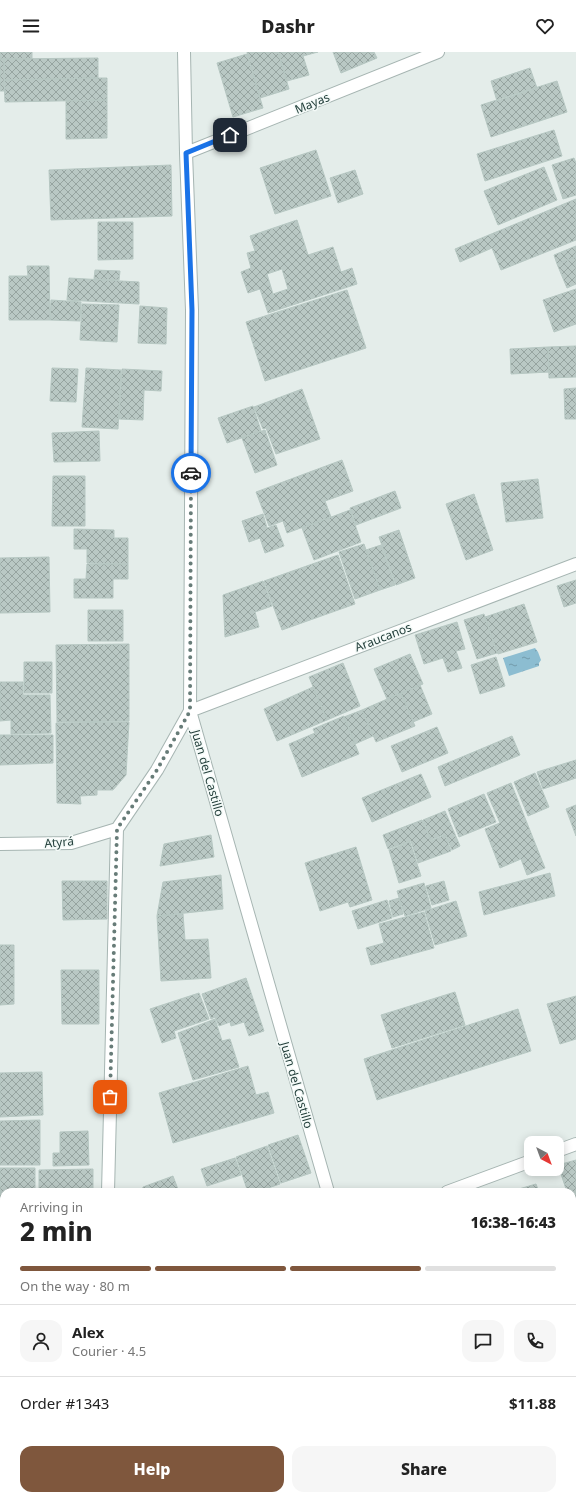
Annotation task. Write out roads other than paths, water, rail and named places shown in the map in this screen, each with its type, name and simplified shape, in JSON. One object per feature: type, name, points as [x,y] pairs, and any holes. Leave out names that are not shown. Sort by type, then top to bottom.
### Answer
[{"type":"street","name":"Juan del Castillo","points":[[184,52],[192,310],[190,711],[327,1188]]},
{"type":"street","name":"Mayas","points":[[186,153],[438,52]]},
{"type":"street","name":"Araucanos","points":[[190,711],[576,564]]},
{"type":"street","points":[[108,1188],[117,829],[157,770],[190,711]]},
{"type":"street","name":"Atyrá","points":[[0,844],[70,843],[117,829]]},
{"type":"street","points":[[564,1148],[576,1144]]},
{"type":"street","points":[[458,1188],[524,1164]]},
{"type":"water","points":[[535,648],[541,660],[539,666],[509,676],[503,658]]}]
